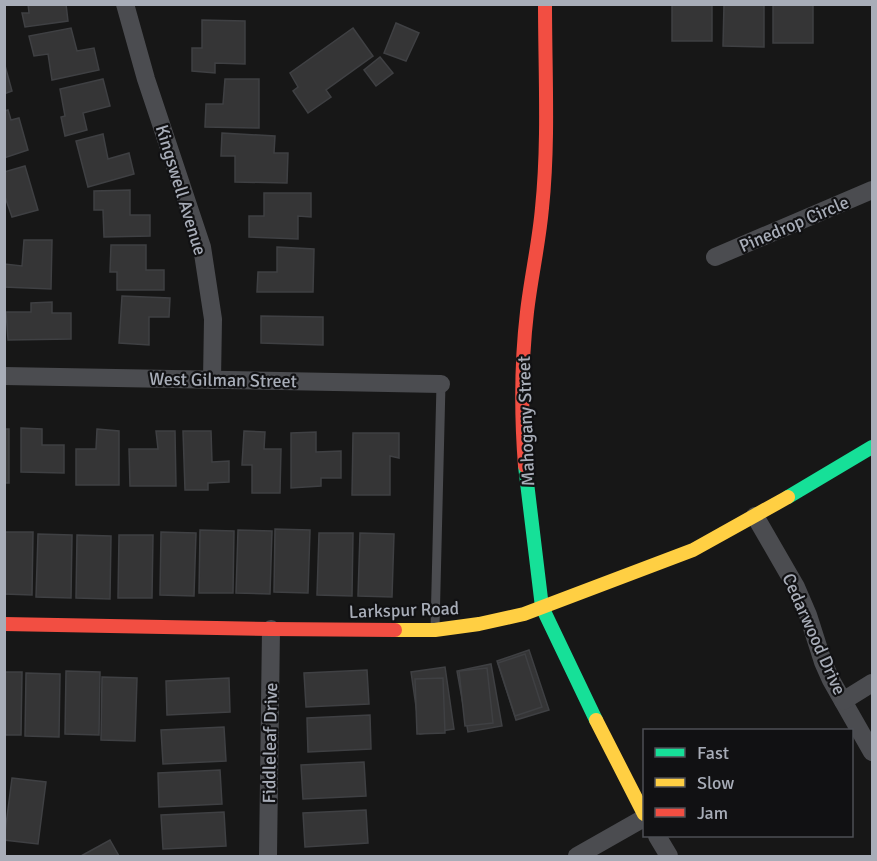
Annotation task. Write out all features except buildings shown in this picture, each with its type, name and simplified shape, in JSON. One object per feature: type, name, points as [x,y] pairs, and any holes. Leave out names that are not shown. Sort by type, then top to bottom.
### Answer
[{"type":"street","name":"Kingswell Avenue","points":[[125,4],[146,79],[202,247],[213,319],[212,380]]},
{"type":"street","name":"Mahogany Street","points":[[545,4],[545,174],[523,354],[522,397],[526,483],[542,607],[595,719],[643,812]]},
{"type":"street","name":"Pinedrop Circle","points":[[715,257],[873,190]]},
{"type":"street","name":"West Gilman Street","points":[[4,376],[441,384]]},
{"type":"street","name":"Larkspur Road","points":[[4,624],[435,630],[490,622],[524,614],[693,550],[873,447]]},
{"type":"street","name":"Cedarwood Drive","points":[[754,516],[796,587],[808,615],[823,662],[873,752]]},
{"type":"street","name":"Fiddleleaf Drive","points":[[268,856],[271,629]]},
{"type":"street","points":[[843,701],[873,683]]},
{"type":"street","points":[[577,856],[643,817]]},
{"type":"street","points":[[658,837],[669,856]]},
{"type":"lane","points":[[435,630],[441,384]]},
{"type":"traffic: fast","points":[[788,497],[872,447]]},
{"type":"traffic: fast","points":[[525,466],[542,607],[596,720]]},
{"type":"traffic: slow","points":[[395,630],[435,630],[479,624],[524,614],[693,550],[788,497]]},
{"type":"traffic: slow","points":[[596,720],[643,812]]},
{"type":"traffic: jam","points":[[525,466],[522,408],[525,331],[541,221],[544,183],[545,4]]},
{"type":"traffic: jam","points":[[4,624],[395,630]]}]
